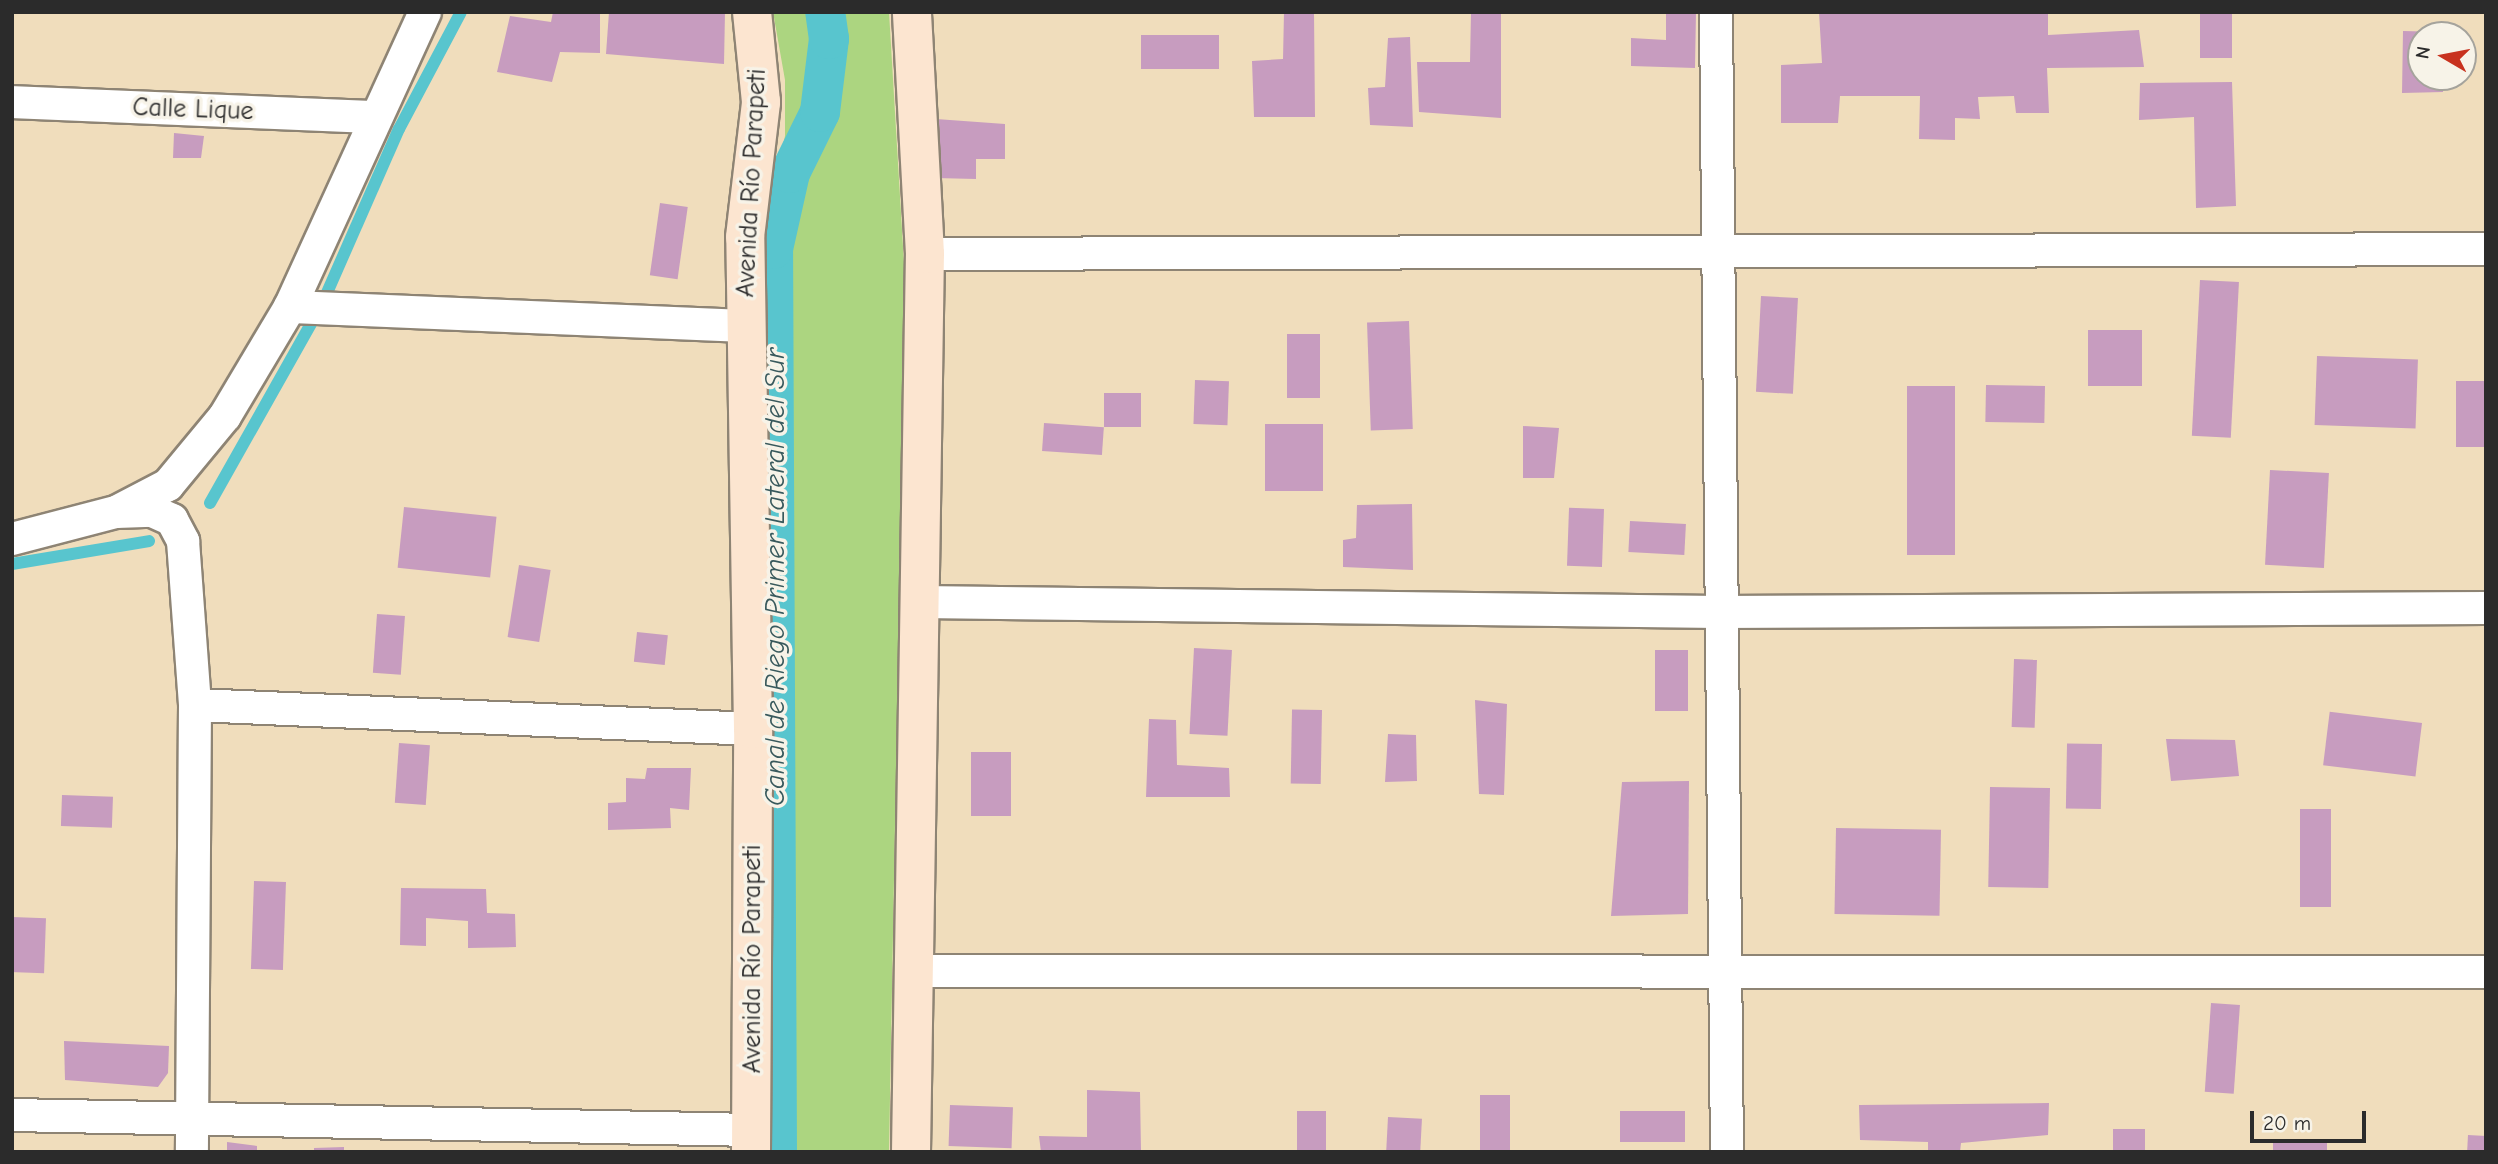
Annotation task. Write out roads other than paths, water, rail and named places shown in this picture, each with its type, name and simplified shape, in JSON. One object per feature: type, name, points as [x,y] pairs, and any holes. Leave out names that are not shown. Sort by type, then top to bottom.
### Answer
[{"type":"main road","name":"Avenida Río Parapeti","points":[[752,12],[761,102],[745,237],[753,729],[752,1141]]},
{"type":"main road","points":[[911,1152],[925,254],[912,12]]},
{"type":"street","points":[[12,539],[116,512],[168,485],[197,455],[290,307],[374,117],[425,12]]},
{"type":"street","points":[[1716,12],[1719,612],[1727,970],[1727,1152]]},
{"type":"street","name":"Calle Lique","points":[[12,102],[374,117]]},
{"type":"street","points":[[925,254],[2486,249]]},
{"type":"street","points":[[290,307],[747,326]]},
{"type":"street","points":[[116,512],[152,511],[172,520],[183,541],[195,705],[192,1152]]},
{"type":"street","points":[[921,602],[1719,612],[2486,608]]},
{"type":"street","points":[[195,705],[753,729]]},
{"type":"street","points":[[915,971],[2486,972]]},
{"type":"street","points":[[12,1115],[192,1119],[752,1141]]},
{"type":"waterway","points":[[326,295],[399,129],[461,12]]},
{"type":"waterway","name":"Canal de Riego Primer Lateral del Sur","points":[[777,1152],[773,249],[790,173],[820,112],[829,39],[825,12]]},
{"type":"waterway","points":[[210,503],[312,322]]},
{"type":"waterway","points":[[12,564],[149,541]]}]
